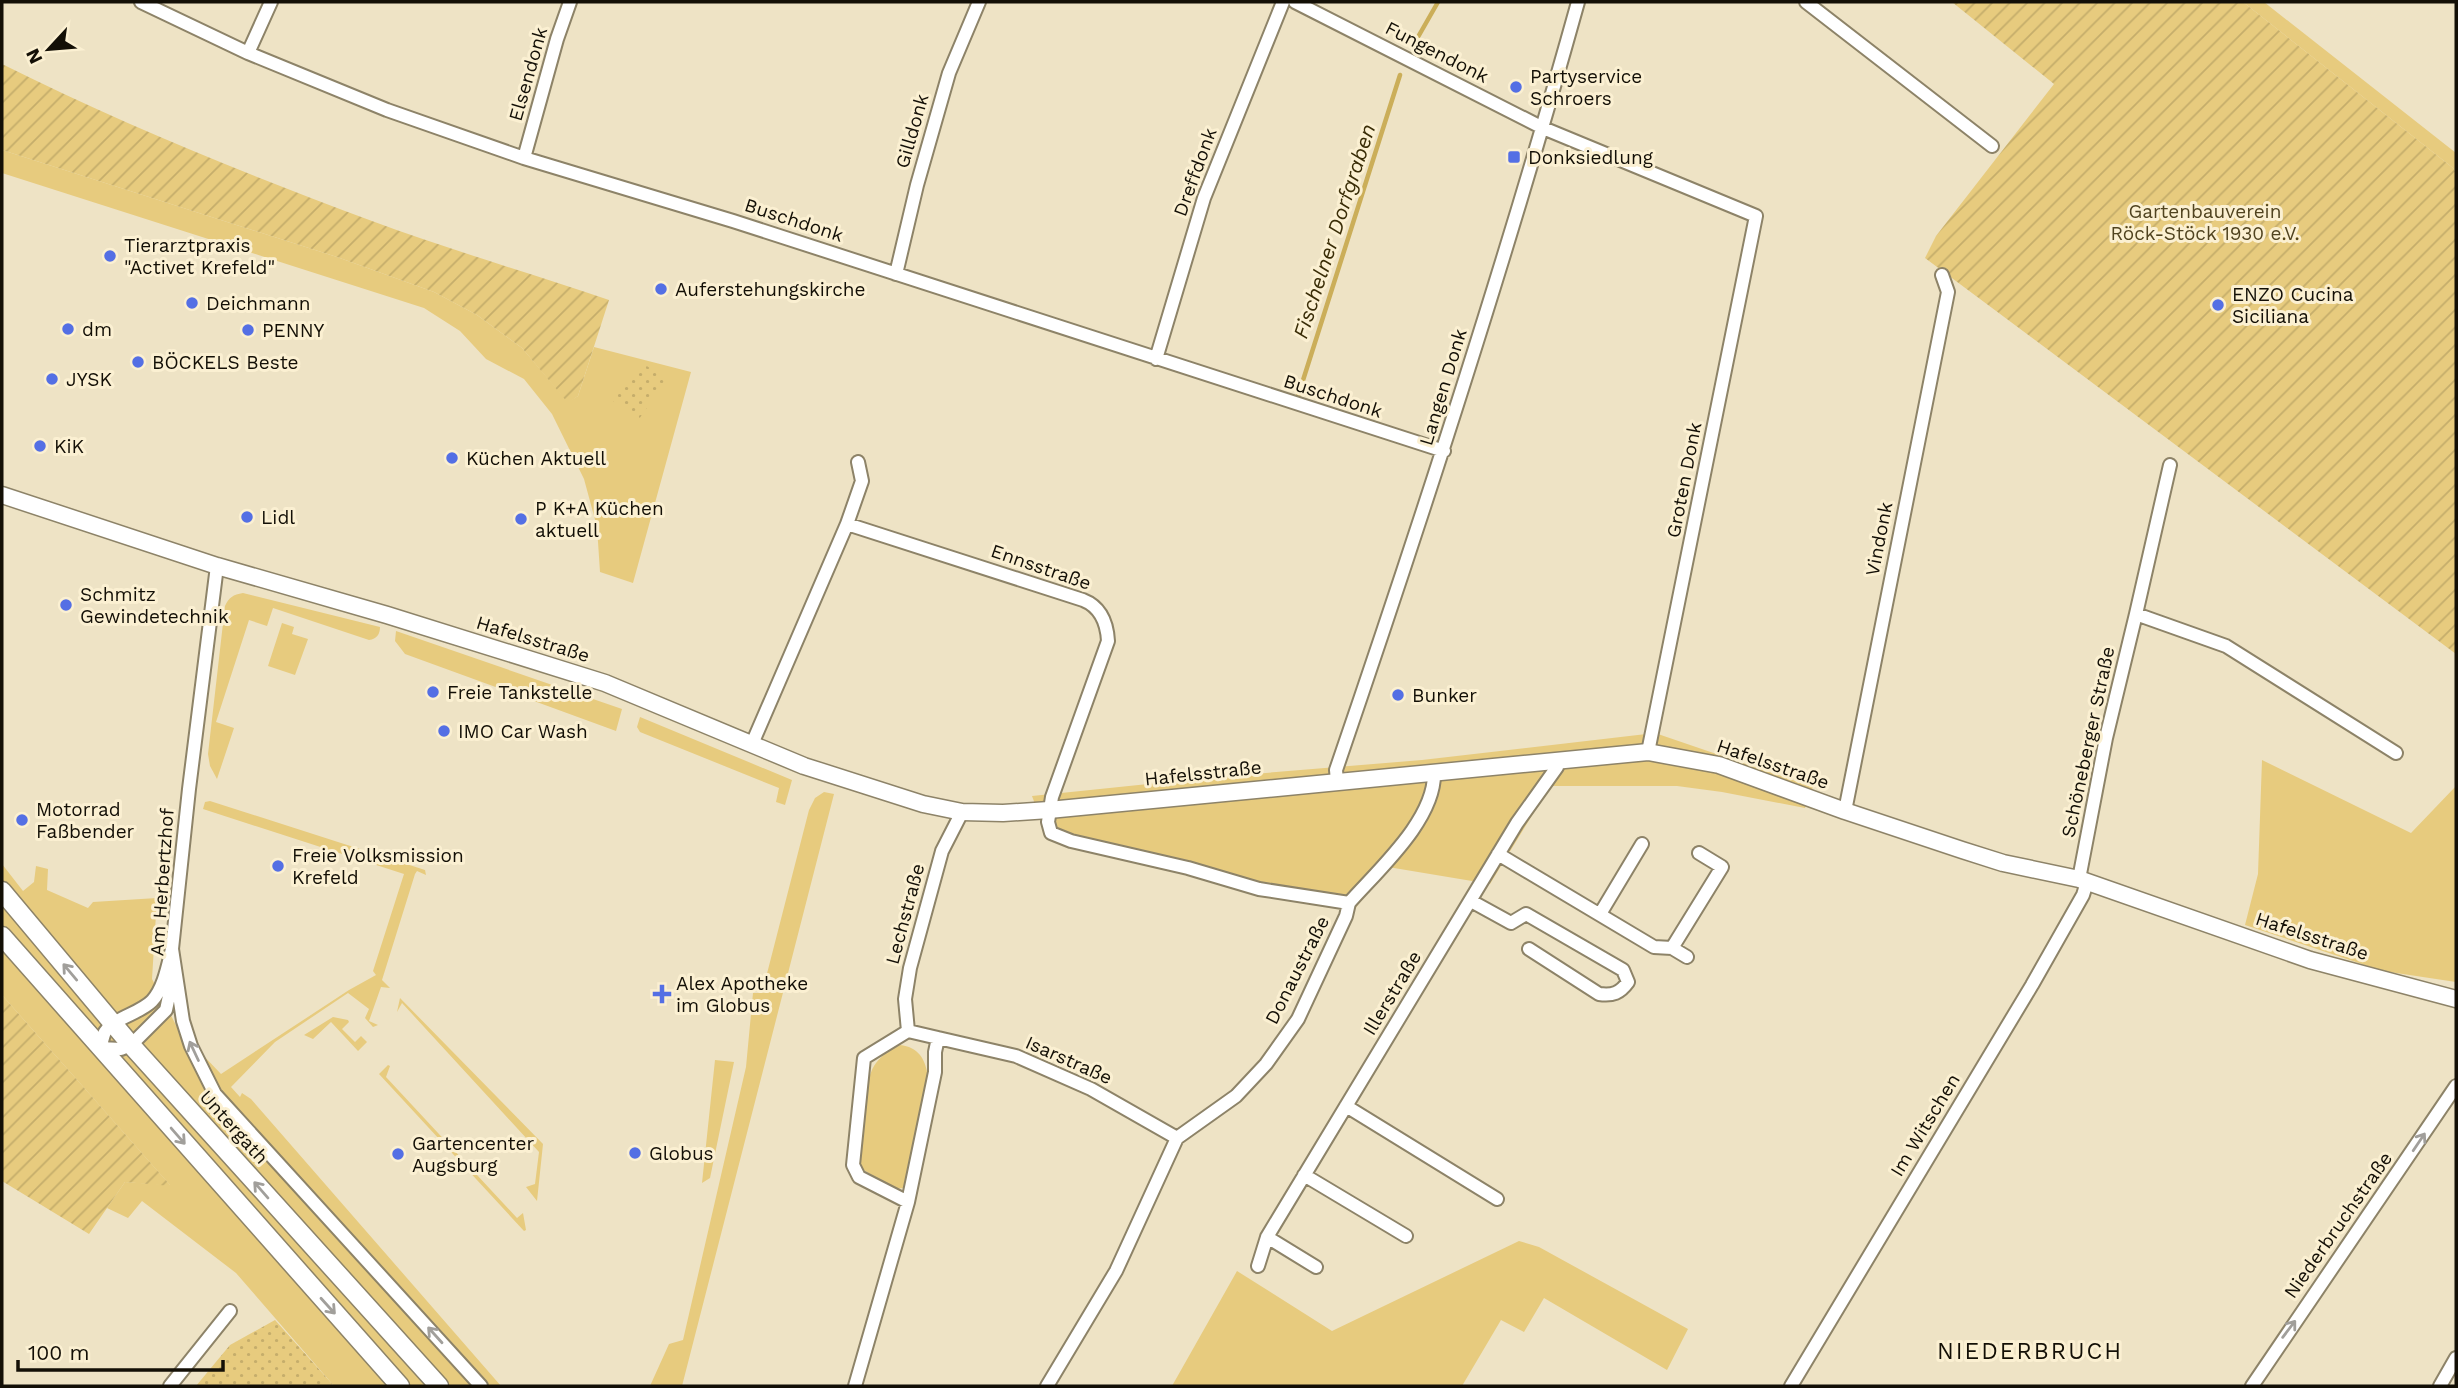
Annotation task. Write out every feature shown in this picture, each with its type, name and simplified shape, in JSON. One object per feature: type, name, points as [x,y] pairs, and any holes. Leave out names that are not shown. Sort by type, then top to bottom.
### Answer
[{"type":"main road","name":"Hafelsstraße","points":[[2,495],[217,566],[605,683],[804,766],[923,804],[962,812],[1049,810],[1648,752],[1719,765],[1845,811],[2003,863],[2083,880],[2310,960],[2456,999]]},
{"type":"main road","name":"Untergath","points":[[2,891],[131,1045],[439,1386]]},
{"type":"main road","points":[[2,936],[400,1386]]},
{"type":"street","name":"Buschdonk","points":[[141,2],[248,53],[387,110],[524,158],[733,221],[1444,451]]},
{"type":"street","points":[[248,53],[271,2]]},
{"type":"street","name":"Elsendonk","points":[[524,158],[556,39],[570,2]]},
{"type":"street","name":"Gilldonk","points":[[896,274],[917,185],[949,73],[979,2]]},
{"type":"street","name":"Dreffdonk","points":[[1156,359],[1204,198],[1283,2]]},
{"type":"street","name":"Fungendonk","points":[[1295,2],[1543,128],[1756,216]]},
{"type":"street","name":"Langen Donk","points":[[1337,781],[1336,770],[1444,451],[1543,128],[1578,2]]},
{"type":"street","points":[[1806,2],[1992,146]]},
{"type":"street","name":"Groten Donk","points":[[1648,752],[1756,216]]},
{"type":"street","name":"Vindonk","points":[[1845,811],[1948,292],[1942,275]]},
{"type":"street","points":[[752,744],[847,524],[862,481],[858,462]]},
{"type":"street","name":"Schöneberger Straße","points":[[2083,880],[2106,738],[2170,465]]},
{"type":"street","name":"Ennsstraße","points":[[847,524],[1083,600],[1092,604],[1100,613],[1107,624],[1108,641],[1049,810]]},
{"type":"street","name":"Am Herbertzhof","points":[[217,566],[190,775],[172,949],[183,1021],[191,1046],[215,1094],[481,1386]]},
{"type":"street","points":[[2136,614],[2226,646],[2396,753]]},
{"type":"street","name":"Illerstraße","points":[[1258,1266],[1267,1237],[1498,854],[1558,760]]},
{"type":"street","name":"Donaustraße","points":[[1046,1386],[1116,1270],[1177,1138],[1236,1096],[1266,1064],[1298,1019],[1346,916],[1349,903],[1419,821],[1430,799],[1435,781],[1434,772]]},
{"type":"street","points":[[1049,810],[1051,833],[1071,841],[1188,868],[1259,889],[1349,903]]},
{"type":"street","name":"Lechstraße","points":[[908,1031],[905,999],[909,968],[942,851],[962,812]]},
{"type":"street","points":[[1600,914],[1642,844]]},
{"type":"street","points":[[1672,947],[1722,867],[1699,853]]},
{"type":"street","points":[[1498,854],[1654,947],[1672,947],[1686,957]]},
{"type":"street","name":"Im Witschen","points":[[1791,1386],[2032,985],[2082,895],[2083,880]]},
{"type":"street","points":[[1471,901],[1511,923],[1526,914],[1623,970],[1629,982],[1621,992],[1600,994],[1529,949]]},
{"type":"street","points":[[172,949],[172,982],[166,1010],[131,1045],[121,1049],[100,1048],[106,1031],[154,999],[164,979],[172,949]]},
{"type":"street","points":[[855,1386],[908,1202],[935,1072],[938,1038],[908,1031],[864,1058],[853,1165],[859,1177],[908,1202]]},
{"type":"street","name":"Isarstraße","points":[[938,1038],[1016,1056],[1091,1089],[1177,1138]]},
{"type":"street","name":"Niederbruchstraße","points":[[2252,1386],[2456,1086]]},
{"type":"street","points":[[1346,1106],[1497,1199]]},
{"type":"street","points":[[1304,1175],[1406,1236]]},
{"type":"street","points":[[1267,1237],[1316,1267]]},
{"type":"street","points":[[170,1386],[230,1311]]},
{"type":"street","points":[[2440,1386],[2456,1358]]},
{"type":"green space","name":"Gartenbauverein Röck-Stöck 1930 e.V.","points":[[1952,2],[2243,2],[2453,168],[2456,173],[2456,654],[1925,258],[1936,236],[2054,84]]},
{"type":"green space","points":[[2243,2],[2264,2],[2456,153],[2456,173],[2453,168]]},
{"type":"green space","points":[[2,64],[139,128],[278,185],[401,232],[609,300],[578,396],[568,403],[522,348],[477,315],[434,292],[337,257],[2,150]]},
{"type":"green space","points":[[2,150],[337,257],[434,292],[477,315],[522,348],[568,402],[578,396],[594,347],[691,372],[633,583],[600,572],[597,527],[584,479],[552,414],[524,379],[486,359],[460,331],[424,308],[2,173]]},
{"type":"green space","points":[[641,362],[667,380],[639,419],[613,401]]},
{"type":"green space","points":[[243,593],[380,627],[380,630],[376,637],[369,640],[273,608],[267,626],[249,620],[216,722],[234,728],[217,779],[210,766],[208,754],[225,606],[232,597]]},
{"type":"green space","points":[[282,623],[294,627],[292,634],[308,639],[295,675],[268,666]]},
{"type":"green space","points":[[396,631],[622,709],[616,731],[405,654],[395,641]]},
{"type":"green space","points":[[640,717],[792,780],[785,805],[776,802],[779,788],[640,732],[637,727]]},
{"type":"green space","points":[[1655,733],[1813,787],[1805,808],[1677,786],[1550,786],[1490,884],[1388,867],[1354,910],[1150,867],[1047,836],[1032,796],[1422,760]]},
{"type":"green space","points":[[2262,760],[2411,833],[2456,786],[2456,982],[2383,971],[2245,925],[2258,874]]},
{"type":"green space","points":[[824,792],[834,794],[682,1386],[650,1386],[669,1344],[683,1340],[746,1067],[753,993],[762,993],[809,810],[815,798]]},
{"type":"green space","points":[[210,801],[425,870],[426,875],[417,871],[415,874],[382,980],[390,988],[381,987],[369,1021],[378,1025],[373,1027],[365,1018],[369,1009],[348,993],[275,1042],[231,1087],[240,1097],[242,1093],[251,1099],[501,1386],[334,1386],[236,1273],[142,1201],[128,1218],[107,1208],[125,1182],[170,1185],[2,995],[2,864],[23,891],[34,882],[36,866],[48,869],[47,890],[88,908],[93,902],[157,898],[152,979],[178,1029],[221,1074],[376,975],[373,971],[404,874],[203,809],[205,802]]},
{"type":"green space","points":[[2,995],[171,1186],[125,1182],[89,1234],[2,1181]]},
{"type":"green space","points":[[400,998],[543,1144],[537,1201],[526,1187],[535,1184],[539,1152],[402,1003],[397,1012]]},
{"type":"green space","points":[[333,1017],[348,1020],[342,1029],[355,1042],[361,1036],[367,1042],[358,1051],[331,1022],[313,1039],[304,1035]]},
{"type":"green space","points":[[900,1045],[912,1048],[920,1055],[928,1076],[907,1180],[903,1188],[895,1189],[862,1169],[860,1132],[864,1101],[874,1066],[879,1059]]},
{"type":"green space","points":[[715,1060],[734,1062],[710,1178],[702,1183]]},
{"type":"green space","points":[[390,1066],[386,1077],[517,1218],[523,1213],[526,1230],[524,1231],[379,1074]]},
{"type":"green space","points":[[1519,1241],[1539,1247],[1688,1329],[1667,1370],[1544,1298],[1524,1332],[1501,1320],[1462,1386],[1172,1386],[1237,1271],[1332,1331]]},
{"type":"green space","points":[[275,1320],[334,1386],[196,1386],[230,1345]]},
{"type":"waterway","name":"Fischelner Dorfgraben","points":[[1414,44],[1438,2]]},
{"type":"waterway","name":"Fischelner Dorfgraben","points":[[1298,396],[1400,75]]},
{"type":"place","name":"Partyservice Schroers","points":[[1516,87]]},
{"type":"place","name":"Donksiedlung","points":[[1514,157]]},
{"type":"place","name":"Tierarztpraxis \"Activet Krefeld\"","points":[[110,256]]},
{"type":"place","name":"Auferstehungskirche","points":[[661,289]]},
{"type":"place","name":"Deichmann","points":[[192,303]]},
{"type":"place","name":"ENZO Cucina Siciliana","points":[[2218,305]]},
{"type":"place","name":"dm","points":[[68,329]]},
{"type":"place","name":"PENNY","points":[[248,330]]},
{"type":"place","name":"BÖCKELS Beste","points":[[138,362]]},
{"type":"place","name":"JYSK","points":[[52,379]]},
{"type":"place","name":"KiK","points":[[40,446]]},
{"type":"place","name":"Küchen Aktuell","points":[[452,458]]},
{"type":"place","name":"Lidl","points":[[247,517]]},
{"type":"place","name":"P K+A Küchen aktuell","points":[[521,519]]},
{"type":"place","name":"Schmitz Gewindetechnik","points":[[66,605]]},
{"type":"place","name":"Freie Tankstelle","points":[[433,692]]},
{"type":"place","name":"Bunker","points":[[1398,695]]},
{"type":"place","name":"IMO Car Wash","points":[[444,731]]},
{"type":"place","name":"Motorrad Faßbender","points":[[22,820]]},
{"type":"place","name":"Freie Volksmission Krefeld","points":[[278,866]]},
{"type":"place","name":"Alex Apotheke im Globus","points":[[662,994]]},
{"type":"place","name":"Globus","points":[[635,1153]]},
{"type":"place","name":"Gartencenter Augsburg","points":[[398,1154]]},
{"type":"district","name":"NIEDERBRUCH","points":[[2030,1351]]}]
